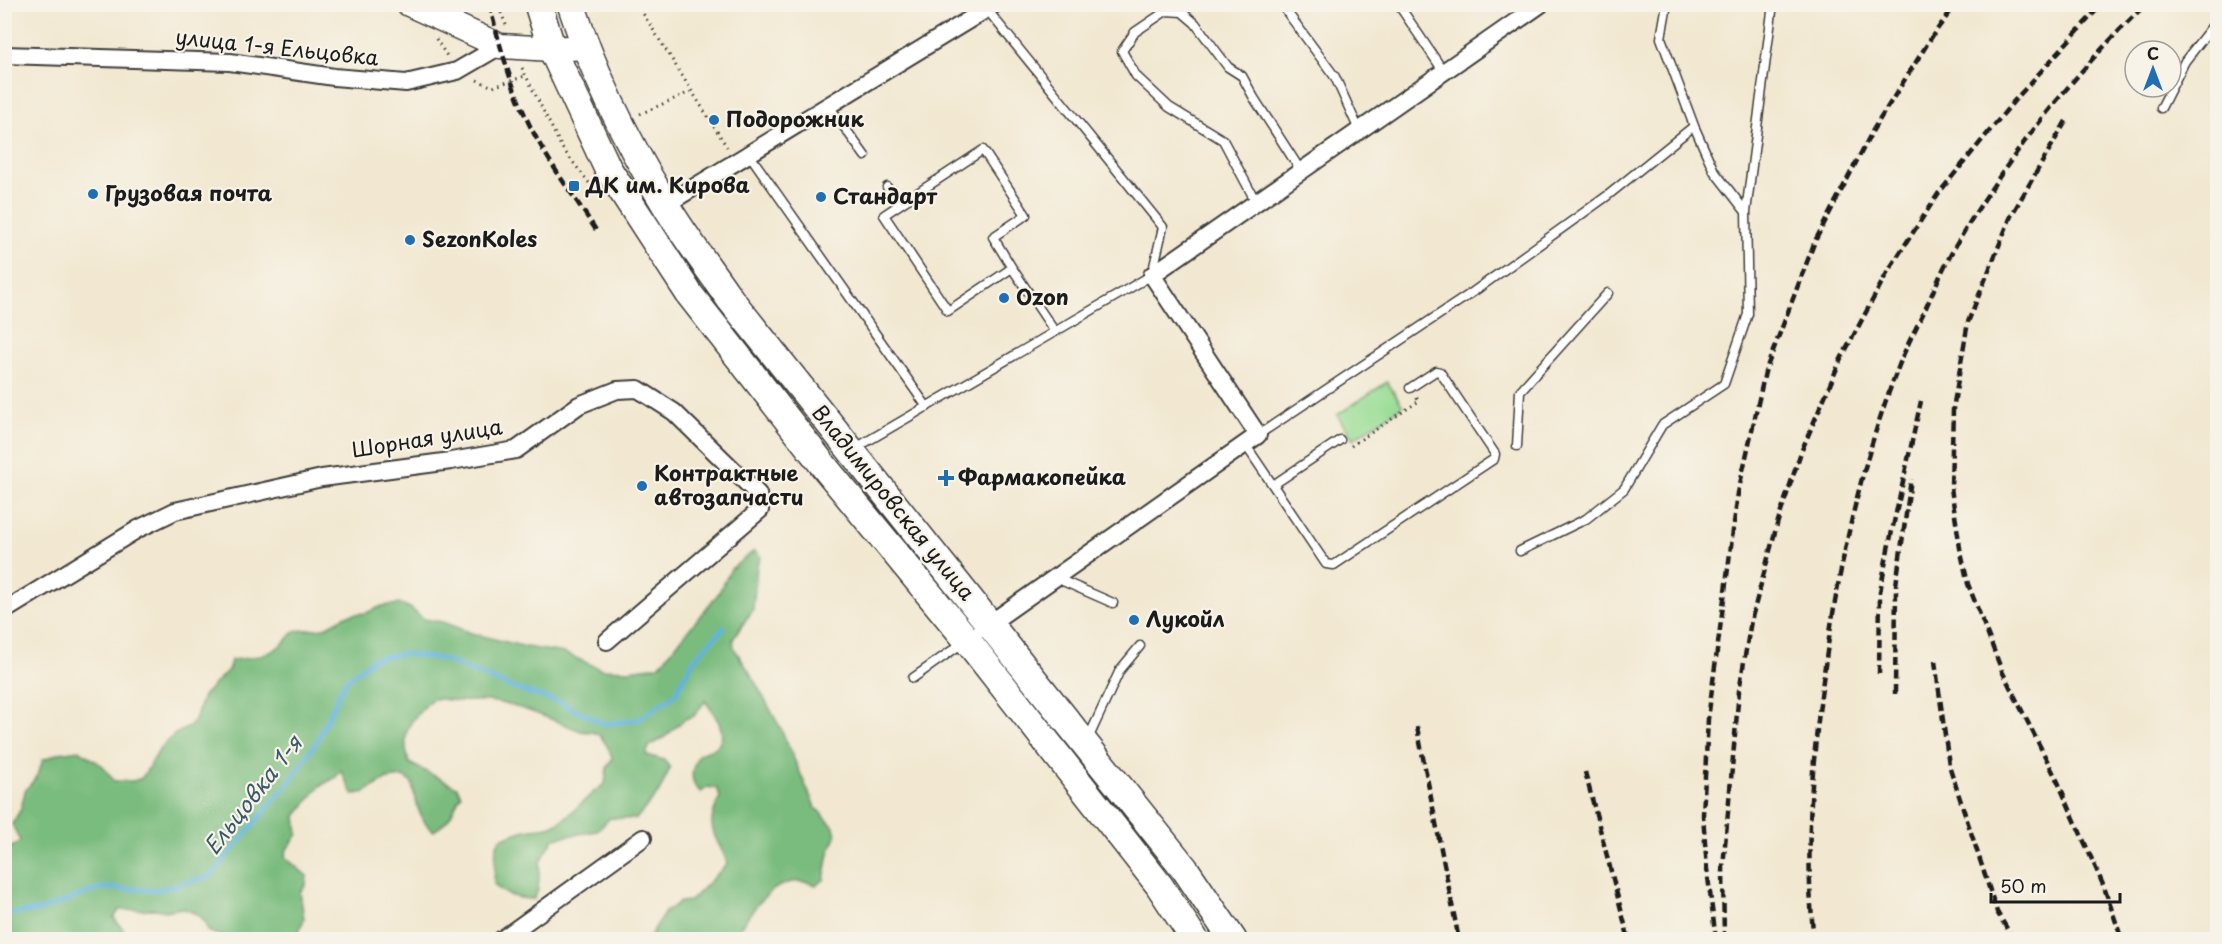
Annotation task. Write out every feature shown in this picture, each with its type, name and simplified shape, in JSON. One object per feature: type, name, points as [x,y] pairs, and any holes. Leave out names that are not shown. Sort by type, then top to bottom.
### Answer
[{"type":"main road","name":"Владимировская улица","points":[[538,4],[552,49],[608,169],[690,295],[827,470],[967,640],[1159,885],[1195,939]]},
{"type":"main road","name":"Владимировская улица","points":[[571,4],[585,47],[619,123],[665,205],[730,299],[1185,869],[1233,939]]},
{"type":"street","points":[[410,4],[507,47],[552,49],[585,47]]},
{"type":"street","points":[[967,640],[1252,439],[1152,275],[1541,4]]},
{"type":"street","points":[[665,205],[988,6]]},
{"type":"street","name":"улица 1-я Ельцовка","points":[[4,55],[230,62],[334,77],[406,83],[457,71],[507,47]]},
{"type":"street","name":"Шорная улица","points":[[4,611],[138,529],[175,511],[322,478],[516,450],[579,405],[617,390],[639,389],[674,412],[745,480],[758,494],[760,510],[607,641]]},
{"type":"street","points":[[501,939],[643,838]]},
{"type":"lane","points":[[1281,4],[1335,77],[1359,130]]},
{"type":"lane","points":[[1398,4],[1444,72]]},
{"type":"lane","points":[[1667,4],[1661,38],[1694,126],[1714,171],[1746,212]]},
{"type":"lane","points":[[1520,551],[1586,519],[1624,489],[1662,425],[1724,384],[1748,314],[1746,212],[1773,4]]},
{"type":"lane","points":[[851,451],[1152,275],[1163,227],[988,6]]},
{"type":"lane","points":[[1256,202],[1223,140],[1169,107],[1136,76],[1122,51],[1135,32],[1166,11],[1182,12],[1195,23],[1228,68],[1242,76],[1301,171]]},
{"type":"lane","points":[[2161,108],[2185,61],[2217,19]]},
{"type":"lane","points":[[829,106],[865,156]]},
{"type":"lane","points":[[1410,388],[1439,371],[1495,454],[1494,459],[1334,566],[1329,566],[1273,485],[1252,439],[1473,292],[1607,196],[1694,126]]},
{"type":"lane","points":[[1012,268],[948,311],[884,215],[983,150],[1026,215],[993,237],[1055,332]]},
{"type":"lane","points":[[749,154],[927,407]]},
{"type":"lane","points":[[887,187],[900,205]]},
{"type":"lane","points":[[1517,446],[1520,392],[1608,293]]},
{"type":"lane","points":[[1273,485],[1340,440]]},
{"type":"lane","points":[[1055,578],[1113,603]]},
{"type":"lane","points":[[913,678],[967,640]]},
{"type":"lane","points":[[1086,744],[1120,670],[1140,646]]},
{"type":"path","points":[[520,4],[500,10],[507,47],[525,76],[562,148]]},
{"type":"path","points":[[637,4],[690,92]]},
{"type":"path","points":[[1340,440],[1346,449],[1419,401],[1410,388]]},
{"type":"green space","points":[[1387,382],[1403,406],[1353,439],[1337,415]]},
{"type":"green space","points":[[754,551],[761,557],[757,565],[753,609],[733,639],[734,648],[781,729],[815,807],[834,827],[836,836],[829,853],[824,880],[816,885],[801,882],[788,883],[777,888],[757,905],[731,939],[648,939],[665,912],[680,902],[690,901],[727,864],[714,835],[712,822],[720,797],[717,789],[708,787],[701,792],[694,784],[692,774],[699,754],[709,751],[721,741],[719,723],[705,701],[694,716],[685,719],[665,737],[649,746],[646,755],[664,760],[670,768],[659,792],[636,819],[610,818],[597,831],[554,838],[540,862],[538,890],[534,899],[512,896],[494,884],[496,847],[500,839],[526,830],[554,825],[568,816],[605,784],[607,767],[612,759],[609,749],[597,733],[581,731],[512,706],[488,701],[432,699],[408,727],[406,751],[409,763],[457,787],[461,795],[451,815],[434,831],[418,810],[412,783],[403,777],[387,779],[363,793],[353,794],[341,771],[335,778],[320,786],[296,816],[298,834],[287,849],[285,857],[307,876],[306,885],[300,892],[304,919],[296,939],[240,940],[229,938],[208,931],[199,915],[182,908],[165,911],[157,909],[119,910],[114,918],[125,932],[125,939],[5,939],[5,844],[13,847],[20,841],[12,824],[21,809],[25,791],[37,776],[43,760],[59,753],[79,750],[103,766],[114,781],[133,781],[142,778],[161,747],[195,720],[203,696],[229,669],[231,660],[251,658],[274,650],[295,631],[324,628],[348,615],[366,613],[382,606],[401,604],[424,619],[443,622],[471,633],[526,647],[564,653],[601,669],[628,670],[659,666],[718,594],[731,569]]},
{"type":"waterway","name":"Ельцовка 1-я","points":[[4,915],[42,910],[102,888],[158,890],[211,876],[293,778],[317,741],[345,682],[373,659],[403,654],[442,659],[513,688],[559,702],[605,724],[638,720],[675,695],[694,660],[724,628]]},
{"type":"railway","points":[[489,4],[509,75],[532,130],[549,160],[596,230]]},
{"type":"railway","points":[[1716,940],[1703,815],[1708,719],[1738,493],[1765,372],[1815,241],[1873,130],[1933,35],[1956,4]]},
{"type":"railway","points":[[1724,940],[1723,867],[1739,691],[1751,621],[1778,521],[1801,452],[1841,359],[1888,271],[1938,194],[2014,101],[2102,4]]},
{"type":"railway","points":[[1814,940],[1810,873],[1811,806],[1824,673],[1836,596],[1852,518],[1884,405],[1904,354],[1943,271],[1975,214],[2042,119],[2092,59],[2146,4]]},
{"type":"railway","points":[[2066,121],[2011,216],[1968,322],[1953,409],[1951,488],[1968,584],[2002,671],[2058,782],[2104,887],[2122,940]]},
{"type":"railway","points":[[1879,674],[1880,592],[1921,401]]},
{"type":"railway","points":[[1895,694],[1896,585],[1911,479]]},
{"type":"railway","points":[[1935,661],[1949,765],[1997,912],[2014,940]]},
{"type":"railway","points":[[1417,727],[1459,940]]},
{"type":"railway","points":[[1585,772],[1629,940]]},
{"type":"place","name":"Подорожник","points":[[714,120]]},
{"type":"place","name":"ДК им. Кирова","points":[[574,186]]},
{"type":"place","name":"Грузовая почта","points":[[93,194]]},
{"type":"place","name":"Стандарт","points":[[821,197]]},
{"type":"place","name":"SezonKoles","points":[[410,240]]},
{"type":"place","name":"Ozon","points":[[1004,298]]},
{"type":"place","name":"Фармакопейка","points":[[946,478]]},
{"type":"place","name":"Контрактные автозапчасти","points":[[642,486]]},
{"type":"place","name":"Лукойл","points":[[1134,620]]}]
